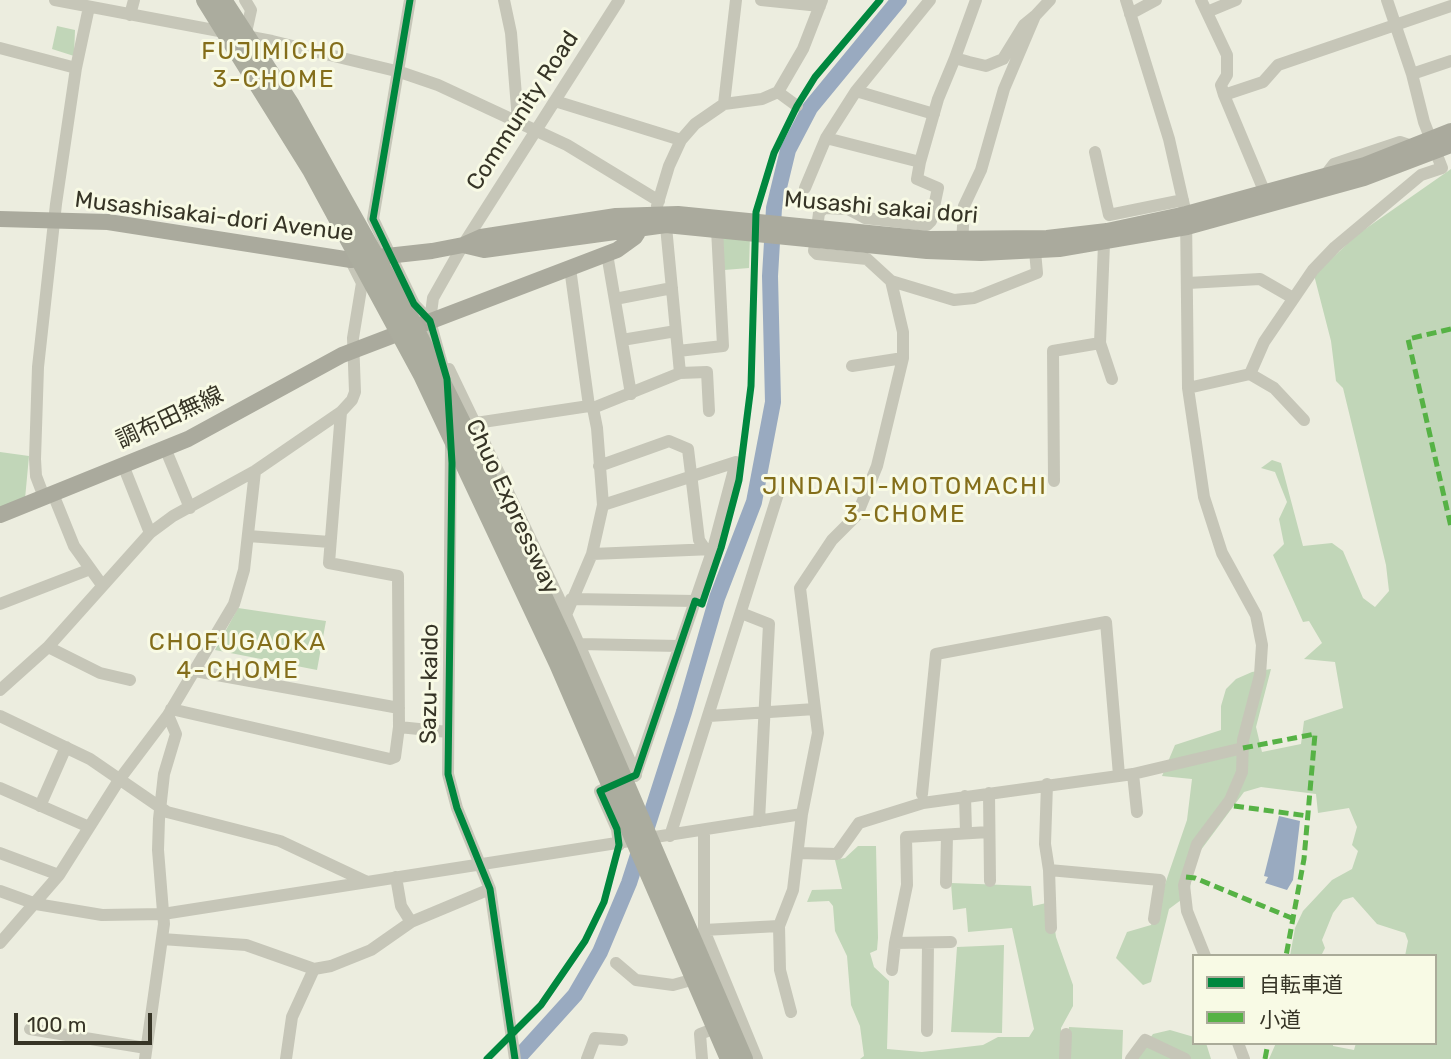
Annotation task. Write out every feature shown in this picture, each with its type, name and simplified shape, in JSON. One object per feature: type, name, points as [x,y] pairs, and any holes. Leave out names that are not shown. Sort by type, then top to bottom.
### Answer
[{"type":"highway","name":"Chuo Expressway","points":[[205,0],[311,170],[422,375],[558,664],[729,1059]]},
{"type":"highway","name":"Chuo Expressway","points":[[223,0],[290,105],[411,320],[503,505],[744,1059]]},
{"type":"highway","points":[[237,0],[330,156],[411,320]]},
{"type":"main road","name":"Musashi sakai dori","points":[[962,246],[1107,231],[1364,178],[1440,145],[1451,131]]},
{"type":"main road","name":"Musashi sakai dori","points":[[463,245],[484,250],[656,218],[692,214],[793,231],[962,246],[1035,251],[1076,247],[1104,244],[1185,214],[1324,178],[1415,147],[1440,145]]},
{"type":"main road","name":"Musashi sakai dori","points":[[656,218],[717,229],[760,227]]},
{"type":"main road","name":"調布田無線","points":[[0,515],[165,448],[353,350],[607,254],[631,241],[656,218]]},
{"type":"main road","name":"Musashisakai-dori Avenue","points":[[0,219],[108,222],[351,260],[390,257],[463,245]]},
{"type":"main road","points":[[1047,238],[1074,241],[1076,247]]},
{"type":"street","points":[[57,0],[245,37],[400,72],[438,85],[567,145],[656,218]]},
{"type":"street","points":[[130,15],[134,0]]},
{"type":"street","points":[[245,0],[251,10],[245,37]]},
{"type":"street","points":[[411,0],[373,219],[414,304],[430,321]]},
{"type":"street","points":[[504,0],[512,33],[518,121]]},
{"type":"street","name":"Community Road","points":[[430,321],[433,298],[463,245],[619,0]]},
{"type":"street","points":[[724,104],[736,0]]},
{"type":"street","points":[[680,373],[672,288],[656,218],[668,166],[681,140],[706,114],[724,104],[762,99],[778,92],[803,49],[821,3],[761,0]]},
{"type":"street","points":[[805,188],[826,138],[856,91],[930,0]]},
{"type":"street","points":[[976,0],[934,114],[920,162],[918,180],[938,188],[927,225],[864,218],[848,209],[830,207],[819,213],[814,251],[817,254],[867,259],[891,281],[945,300],[974,298],[1037,273],[1035,251]]},
{"type":"street","points":[[956,58],[986,66],[1003,60],[1024,25],[1050,0]]},
{"type":"street","points":[[1126,0],[1169,139],[1185,214],[1188,388],[1207,510],[1222,553],[1260,626],[1261,666],[1243,748],[1242,772],[1236,787],[1197,844],[1184,885],[1187,911],[1204,954]]},
{"type":"street","points":[[1130,14],[1156,0]]},
{"type":"street","points":[[1236,0],[1204,6],[1227,55],[1227,75],[1221,85],[1224,95],[1265,193]]},
{"type":"street","points":[[1250,374],[1264,342],[1293,298],[1335,247],[1421,175],[1442,168],[1440,145],[1412,75],[1387,0]]},
{"type":"street","points":[[1224,95],[1264,82],[1278,65],[1451,6]]},
{"type":"street","points":[[89,7],[76,68],[54,220],[35,408],[36,476],[88,570],[102,585]]},
{"type":"street","points":[[962,246],[964,206],[981,170],[1004,89],[1035,16]]},
{"type":"street","points":[[0,48],[76,68]]},
{"type":"street","points":[[1412,75],[1451,61]]},
{"type":"street","points":[[856,91],[934,114]]},
{"type":"street","points":[[778,92],[797,106]]},
{"type":"street","points":[[555,101],[681,140]]},
{"type":"street","points":[[826,138],[920,162]]},
{"type":"street","points":[[1095,152],[1109,215],[1185,214]]},
{"type":"street","points":[[678,351],[723,345],[717,229]]},
{"type":"street","points":[[1104,244],[1100,343],[1112,379]]},
{"type":"street","points":[[607,254],[631,394]]},
{"type":"street","points":[[0,690],[25,672],[150,533],[255,471],[341,412],[355,392],[353,350],[362,283],[351,260]]},
{"type":"street","points":[[566,615],[592,554],[603,505],[570,268]]},
{"type":"street","points":[[1188,283],[1260,279],[1293,298]]},
{"type":"street","points":[[791,1012],[780,970],[779,926],[793,890],[802,814],[809,775],[816,756],[818,733],[800,588],[832,540],[857,514],[870,490],[903,358],[903,332],[891,281]]},
{"type":"street","points":[[615,299],[672,288]]},
{"type":"street","name":"Sazu-kaido","points":[[430,321],[447,379],[452,463],[448,774],[457,808],[490,889],[515,1059]]},
{"type":"street","points":[[622,340],[676,331]]},
{"type":"street","points":[[1054,481],[1053,351],[1100,343]]},
{"type":"street","points":[[440,352],[579,643],[636,775]]},
{"type":"street","points":[[852,366],[903,358]]},
{"type":"street","points":[[476,423],[591,407],[631,394],[680,373],[707,372],[709,411]]},
{"type":"street","points":[[1188,388],[1250,374],[1274,388],[1304,420]]},
{"type":"street","points":[[169,712],[390,759],[395,757],[399,727],[398,576],[329,563],[341,412]]},
{"type":"street","points":[[598,466],[669,441],[688,449],[699,540],[709,549]]},
{"type":"street","points":[[165,448],[190,508]]},
{"type":"street","points":[[603,505],[736,462],[695,601],[636,775],[600,790],[617,829],[619,845]]},
{"type":"street","points":[[123,465],[150,533]]},
{"type":"street","points":[[0,943],[59,875],[119,780],[169,712],[234,604],[244,570],[255,471]]},
{"type":"street","points":[[665,837],[709,716],[778,494]]},
{"type":"street","points":[[248,536],[330,542]]},
{"type":"street","points":[[592,554],[709,549]]},
{"type":"street","points":[[0,604],[88,570]]},
{"type":"street","points":[[571,599],[695,601]]},
{"type":"street","points":[[741,613],[769,624],[760,821]]},
{"type":"street","points":[[922,794],[936,654],[1106,622],[1119,775]]},
{"type":"street","points":[[579,643],[679,646]]},
{"type":"street","points":[[48,647],[100,673],[130,680]]},
{"type":"street","points":[[195,671],[399,708]]},
{"type":"street","points":[[709,716],[815,709]]},
{"type":"street","points":[[30,1029],[147,1056],[162,939],[163,914],[158,850],[160,807],[164,774],[176,734],[169,712]]},
{"type":"street","points":[[0,716],[112,772],[119,780],[160,807],[193,821],[280,841],[365,881]]},
{"type":"street","points":[[399,727],[448,732]]},
{"type":"street","points":[[40,806],[65,747]]},
{"type":"street","points":[[798,853],[834,856],[859,822],[923,803],[1133,774],[1243,748]]},
{"type":"street","points":[[1133,774],[1137,811]]},
{"type":"street","points":[[1047,784],[1045,845],[1052,928]]},
{"type":"street","points":[[0,788],[89,827]]},
{"type":"street","points":[[989,793],[990,881]]},
{"type":"street","points":[[965,796],[966,832]]},
{"type":"street","points":[[0,891],[36,904],[102,915],[163,914],[480,863],[619,845],[802,814]]},
{"type":"street","points":[[704,830],[704,930],[757,1059]]},
{"type":"street","points":[[892,971],[906,885],[906,837],[989,832]]},
{"type":"street","points":[[946,883],[947,835]]},
{"type":"street","points":[[0,853],[59,875]]},
{"type":"street","points":[[1049,870],[1160,880],[1154,919]]},
{"type":"street","points":[[396,877],[401,906],[411,922]]},
{"type":"street","points":[[162,939],[246,945],[314,969],[331,966],[371,950],[411,922],[490,889]]},
{"type":"street","points":[[704,930],[779,926]]},
{"type":"street","points":[[895,943],[951,942]]},
{"type":"street","points":[[927,1031],[928,943]]},
{"type":"street","points":[[616,963],[634,980],[673,985],[720,970]]},
{"type":"street","points":[[286,1059],[292,1017],[314,969]]},
{"type":"street","points":[[702,1059],[700,1034],[740,1017]]},
{"type":"street","points":[[1065,1059],[1066,1034]]},
{"type":"street","points":[[587,1059],[595,1038],[622,1040]]},
{"type":"street","points":[[1131,1059],[1145,1040],[1185,1059]]},
{"type":"green space","points":[[57,26],[75,30],[74,56],[52,49]]},
{"type":"green space","points":[[1451,169],[1451,1059],[1269,1059],[1275,1045],[1333,1045],[1354,1050],[1355,1045],[1437,1045],[1437,954],[1405,954],[1408,941],[1405,933],[1377,924],[1353,897],[1343,900],[1333,913],[1322,940],[1325,948],[1322,954],[1290,954],[1295,928],[1303,911],[1332,880],[1352,869],[1358,851],[1352,845],[1357,827],[1349,808],[1318,813],[1316,794],[1261,787],[1244,792],[1195,858],[1189,894],[1169,909],[1151,982],[1143,985],[1116,958],[1127,932],[1151,925],[1187,820],[1192,779],[1162,776],[1175,745],[1221,730],[1221,706],[1226,689],[1236,679],[1252,672],[1271,669],[1256,727],[1262,752],[1301,744],[1304,721],[1343,708],[1335,662],[1304,659],[1322,643],[1309,621],[1303,622],[1273,555],[1284,544],[1279,519],[1287,502],[1275,472],[1261,468],[1272,460],[1281,463],[1303,546],[1332,543],[1343,551],[1363,598],[1375,607],[1389,591],[1386,565],[1343,388],[1336,381],[1331,341],[1314,275],[1358,234]]},
{"type":"green space","points":[[720,232],[750,236],[749,268],[724,270]]},
{"type":"green space","points":[[0,452],[29,456],[25,499],[0,508]]},
{"type":"green space","points":[[238,608],[326,621],[317,670],[215,650]]},
{"type":"green space","points":[[858,846],[876,846],[878,938],[877,950],[870,953],[874,967],[889,981],[887,1049],[922,1052],[983,1045],[998,1037],[1029,1037],[1034,1029],[1012,928],[968,932],[966,908],[953,910],[951,883],[1031,886],[1033,906],[1051,902],[1056,937],[1073,985],[1073,1006],[1061,1028],[1061,1059],[860,1059],[864,1056],[860,1026],[851,1005],[847,956],[835,931],[833,906],[829,901],[807,902],[812,890],[842,889],[835,860],[845,858]]},
{"type":"green space","points":[[1004,945],[1002,1033],[951,1032],[957,947]]},
{"type":"green space","points":[[1069,1027],[1123,1030],[1122,1059],[1069,1059]]},
{"type":"green space","points":[[1170,1030],[1192,1036],[1192,1045],[1207,1045],[1211,1059],[1135,1059],[1153,1034]]},
{"type":"water","points":[[1279,816],[1300,821],[1293,880],[1287,890],[1265,883],[1268,877],[1264,876]]},
{"type":"waterway","points":[[517,1059],[575,995],[600,952],[629,883],[684,712],[717,598],[754,502],[773,402],[770,276],[774,208],[788,150],[810,108],[899,0]]},
{"type":"marked path","points":[[1451,329],[1408,339],[1451,527]]},
{"type":"marked path","points":[[1243,748],[1315,734],[1304,859],[1286,954]]},
{"type":"marked path","points":[[1234,806],[1308,816]]},
{"type":"marked path","points":[[1186,877],[1195,878],[1294,919]]},
{"type":"marked path","points":[[1265,1059],[1268,1045]]},
{"type":"cycle path","points":[[410,0],[373,219],[414,304],[430,321],[447,379],[452,463],[448,774],[457,808],[490,889],[515,1059]]},
{"type":"cycle path","points":[[487,1059],[541,1005],[585,941],[604,902],[619,845],[617,829],[600,791],[636,775],[695,601],[702,604],[721,548],[739,480],[751,386],[756,212],[774,153],[815,77],[880,0]]},
{"type":"district","name":"FUJIMICHO 3-CHOME","points":[[274,66]]},
{"type":"district","name":"JINDAIJI-MOTOMACHI 3-CHOME","points":[[905,501]]},
{"type":"district","name":"CHOFUGAOKA 4-CHOME","points":[[238,657]]}]
